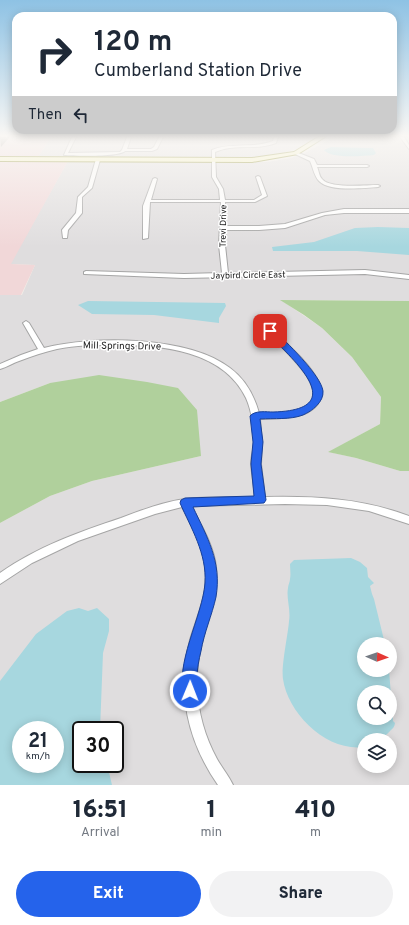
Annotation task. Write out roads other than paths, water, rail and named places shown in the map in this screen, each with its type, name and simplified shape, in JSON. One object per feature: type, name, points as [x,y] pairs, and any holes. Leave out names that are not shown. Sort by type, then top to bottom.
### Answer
[{"type":"street","points":[[65,237],[66,230],[79,213],[80,199],[90,188],[94,174]]},
{"type":"street","name":"Trevi Drive","points":[[214,174],[221,189],[223,202],[222,245],[225,275]]},
{"type":"street","points":[[318,174],[320,180],[328,184],[378,186]]},
{"type":"street","points":[[147,201],[249,202],[263,198],[265,194],[258,177]]},
{"type":"street","points":[[145,238],[147,201],[155,179]]},
{"type":"street","points":[[223,228],[285,226],[324,214],[344,211],[409,211]]},
{"type":"street","name":"Jaybird Circle East","points":[[86,273],[159,276],[365,272],[409,277]]},
{"type":"street","points":[[26,323],[42,350]]},
{"type":"street","points":[[255,416],[287,415],[300,412],[310,407],[317,399],[318,391],[316,383],[296,357],[270,331]]},
{"type":"street","name":"Mill Springs Drive","points":[[0,367],[42,350],[82,343],[170,346],[218,363],[232,374],[243,386],[250,398],[255,416],[258,442],[256,464],[260,500]]},
{"type":"street","points":[[0,579],[41,552],[85,534],[160,508],[185,503],[260,500],[332,500],[364,505],[392,513],[409,520]]},
{"type":"street","points":[[185,503],[207,550],[211,568],[209,598],[194,650],[190,678],[191,705],[200,738],[219,775],[226,785]]},
{"type":"water","points":[[355,228],[409,228],[409,255],[357,251],[273,251],[272,247],[314,242]]},
{"type":"water","points":[[88,301],[225,303],[226,306],[219,318],[219,323],[154,315],[92,314],[78,305]]},
{"type":"water","points":[[351,558],[360,562],[367,568],[368,577],[374,583],[370,586],[383,637],[357,637],[357,677],[390,677],[390,685],[357,685],[357,725],[394,725],[388,733],[357,733],[357,747],[350,747],[336,743],[323,737],[312,728],[301,717],[293,705],[286,692],[283,679],[283,666],[289,617],[288,587],[290,581],[290,564],[294,560]]},
{"type":"water","points":[[79,608],[88,611],[97,608],[109,619],[109,631],[103,653],[100,721],[72,721],[72,773],[109,773],[112,785],[0,785],[0,681],[36,634],[67,611]]}]
